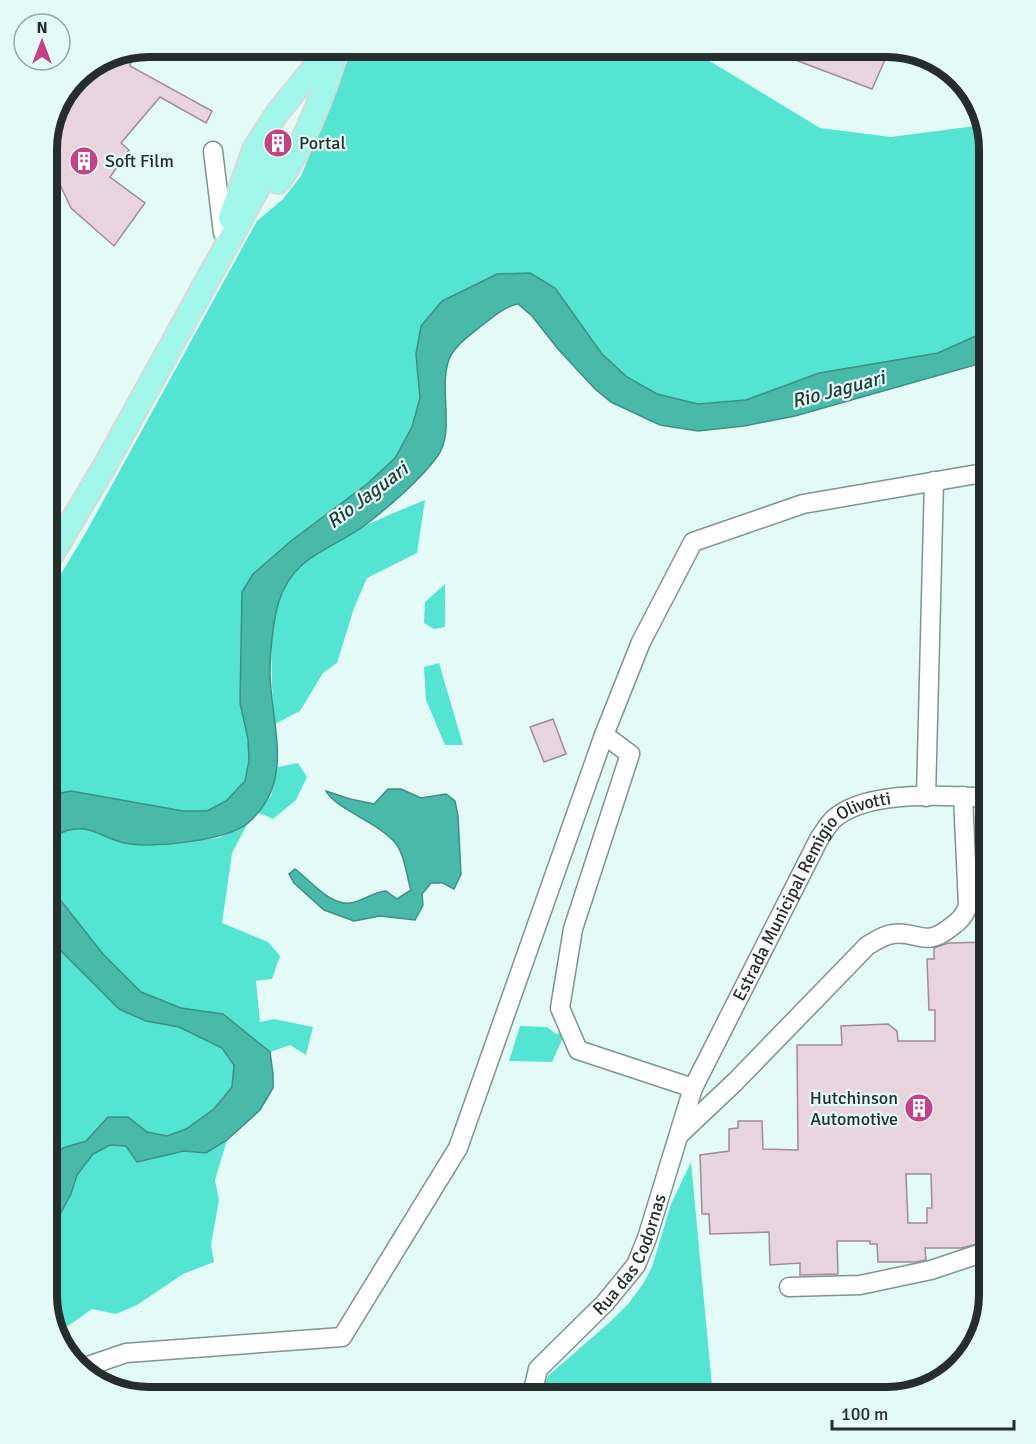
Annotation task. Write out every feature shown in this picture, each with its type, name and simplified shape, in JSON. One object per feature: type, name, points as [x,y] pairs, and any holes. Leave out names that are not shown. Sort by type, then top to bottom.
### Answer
[{"type":"main road","points":[[57,546],[103,469],[228,230],[254,148],[278,112],[325,57]]},
{"type":"main road","points":[[57,529],[328,57]]},
{"type":"main road","points":[[228,230],[281,178],[309,124],[330,57]]},
{"type":"street","points":[[213,151],[228,230]]},
{"type":"street","points":[[90,1365],[126,1353],[342,1337],[459,1148],[604,735],[641,642],[693,542],[803,504],[979,474]]},
{"type":"street","points":[[926,797],[934,481]]},
{"type":"street","points":[[604,735],[630,754],[573,929],[560,1008],[578,1050],[693,1088]]},
{"type":"street","points":[[680,1134],[735,1082],[867,946],[894,933],[928,938],[942,935],[961,920],[966,914],[968,905],[963,796]]},
{"type":"street","name":"Estrada Municipal Remigio Olivotti","points":[[693,1088],[819,839],[835,817],[858,804],[886,798],[979,797]]},
{"type":"street","name":"Rua das Codornas","points":[[534,1387],[538,1369],[605,1304],[636,1265],[647,1238],[693,1088]]},
{"type":"street","points":[[789,1287],[860,1285],[931,1270],[979,1254]]},
{"type":"shaded area","points":[[349,57],[701,57],[820,128],[891,137],[976,126],[979,149],[979,335],[938,353],[819,373],[746,400],[698,404],[657,394],[627,377],[602,354],[555,288],[530,273],[416,354],[420,398],[412,427],[395,458],[367,484],[291,541],[242,649],[240,703],[248,739],[249,761],[245,781],[226,801],[207,811],[183,811],[71,791],[57,794],[57,580],[85,534],[257,221],[283,199],[301,176]]},
{"type":"shaded area","points":[[425,500],[417,553],[367,578],[354,608],[337,663],[323,673],[300,711],[275,724],[272,691],[273,633],[279,598],[285,584],[309,558],[348,534]]},
{"type":"shaded area","points":[[445,584],[445,627],[434,629],[424,623],[425,602]]},
{"type":"shaded area","points":[[439,663],[463,745],[445,745],[426,700],[424,667]]},
{"type":"shaded area","points":[[298,763],[307,777],[296,800],[273,819],[257,812],[271,796],[278,767]]},
{"type":"shaded area","points":[[248,823],[232,853],[222,923],[268,942],[280,956],[272,979],[256,981],[260,1022],[274,1019],[313,1027],[306,1055],[290,1045],[270,1052],[223,1014],[181,1008],[141,992],[103,954],[57,896],[57,835],[70,829],[88,829],[129,844],[162,844],[218,838]]},
{"type":"shaded area","points":[[57,947],[119,1009],[146,1021],[179,1027],[222,1048],[234,1065],[232,1087],[214,1109],[186,1129],[168,1136],[147,1132],[128,1117],[108,1117],[85,1141],[62,1149],[57,1155]]},
{"type":"shaded area","points":[[520,1026],[547,1027],[556,1034],[566,1031],[552,1062],[509,1061]]},
{"type":"shaded area","points":[[227,1140],[215,1180],[219,1200],[211,1245],[214,1262],[183,1274],[137,1305],[116,1314],[92,1309],[68,1326],[62,1324],[57,1295],[57,1220],[71,1194],[77,1175],[93,1153],[110,1145],[126,1146],[138,1162],[184,1151],[206,1153]]},
{"type":"shaded area","points":[[691,1162],[712,1387],[542,1387],[549,1375],[610,1322],[629,1303],[643,1284],[652,1267],[671,1204]]},
{"type":"water","name":"Rio Jaguari","points":[[530,273],[555,288],[602,354],[627,377],[657,394],[698,404],[746,400],[819,373],[938,353],[979,335],[979,364],[795,416],[744,426],[698,431],[660,425],[611,402],[595,389],[558,349],[532,316],[518,304],[507,308],[468,336],[451,355],[445,380],[446,434],[443,446],[430,466],[368,523],[305,563],[286,585],[277,609],[270,673],[276,733],[276,771],[272,789],[263,807],[248,823],[238,829],[191,841],[157,845],[130,844],[86,829],[68,830],[57,835],[57,794],[71,791],[183,811],[207,811],[226,801],[245,781],[249,761],[248,739],[240,703],[242,592],[253,574],[291,541],[367,484],[395,458],[412,427],[420,398],[416,354],[421,326],[442,301],[497,274]]},
{"type":"water","points":[[388,789],[401,789],[421,798],[446,794],[455,801],[461,874],[454,889],[443,883],[431,883],[422,894],[423,905],[415,920],[380,916],[354,921],[324,910],[294,883],[289,874],[295,869],[328,896],[343,903],[355,902],[386,891],[397,899],[411,890],[404,861],[397,845],[390,837],[331,798],[326,791],[374,804]]},
{"type":"water","points":[[57,896],[103,954],[141,992],[181,1008],[223,1014],[270,1052],[273,1088],[260,1110],[227,1140],[206,1153],[184,1151],[137,1162],[126,1146],[110,1145],[93,1154],[77,1175],[71,1194],[57,1220],[57,1155],[63,1148],[86,1141],[108,1117],[128,1117],[147,1132],[167,1136],[186,1129],[214,1109],[232,1087],[234,1065],[222,1048],[179,1027],[146,1021],[119,1009],[57,947]]},
{"type":"building","points":[[787,57],[886,57],[872,89]]},
{"type":"building","name":"Soft Film","points":[[132,59],[130,66],[212,111],[206,123],[160,97],[121,143],[129,150],[110,177],[145,203],[114,246],[71,208],[57,178],[59,131],[64,114],[73,98],[84,84],[98,73],[114,64]]},
{"type":"building","points":[[553,719],[566,754],[544,762],[530,727]]},
{"type":"building","points":[[979,942],[979,1244],[961,1248],[925,1248],[926,1260],[878,1262],[877,1244],[870,1244],[870,1241],[837,1241],[838,1274],[800,1275],[800,1263],[770,1265],[769,1232],[710,1234],[709,1214],[702,1214],[700,1155],[729,1151],[729,1129],[738,1128],[738,1121],[762,1121],[763,1149],[798,1150],[797,1045],[842,1045],[841,1026],[888,1024],[897,1031],[898,1041],[935,1041],[935,1010],[929,1010],[927,959],[934,959],[934,948],[948,943]],"holes":[[[906,1174],[931,1174],[932,1208],[927,1208],[927,1223],[908,1223]]]},
{"type":"tunnel","points":[[270,148],[277,134]]},
{"type":"place","name":"Portal","points":[[278,143]]},
{"type":"place","name":"Soft Film","points":[[84,161]]},
{"type":"place","name":"Hutchinson Automotive","points":[[919,1108]]}]
